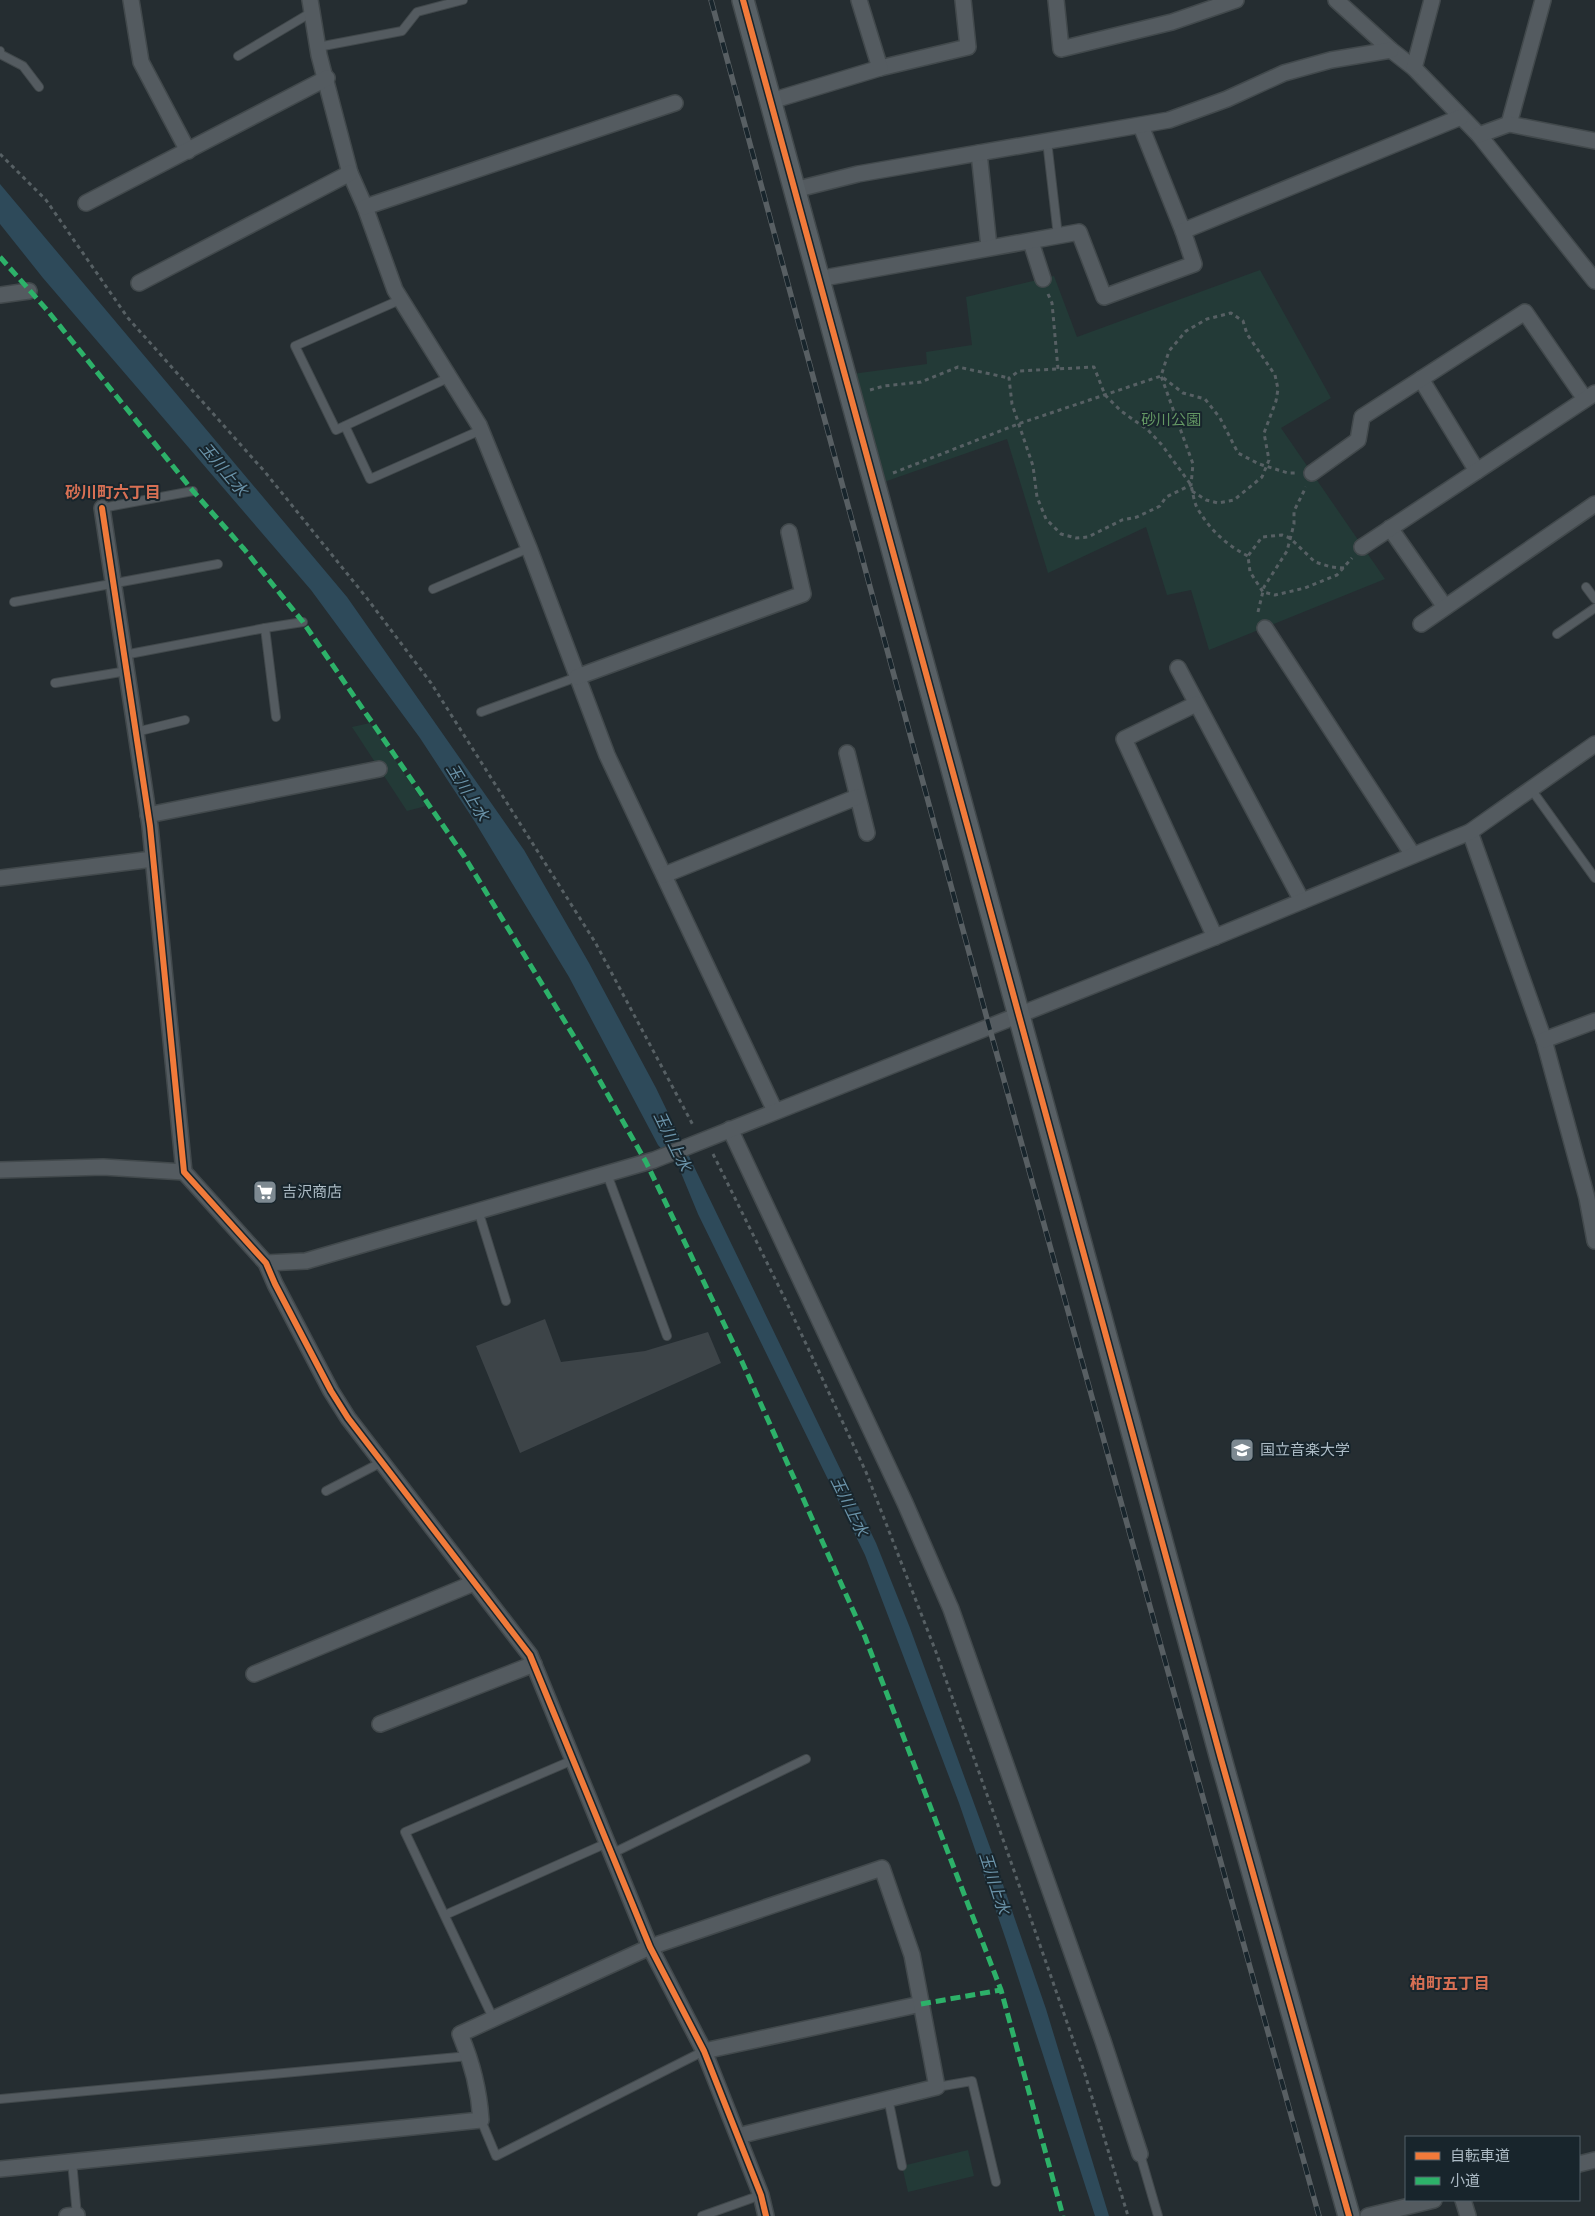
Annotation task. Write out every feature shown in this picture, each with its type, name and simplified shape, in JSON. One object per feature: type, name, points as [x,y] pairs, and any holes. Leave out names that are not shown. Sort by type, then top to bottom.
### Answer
[{"type":"street","points":[[131,0],[141,62],[188,151]]},
{"type":"street","points":[[743,0],[1268,1929],[1301,2040],[1349,2216]]},
{"type":"street","points":[[859,0],[880,68]]},
{"type":"street","points":[[771,101],[880,68],[968,47],[963,0]]},
{"type":"street","points":[[1056,0],[1061,49],[1172,22],[1236,0]]},
{"type":"street","points":[[1336,0],[1390,50],[1414,68],[1479,135],[1595,281]]},
{"type":"street","points":[[1414,68],[1432,0]]},
{"type":"street","points":[[1509,124],[1543,0]]},
{"type":"street","points":[[311,6],[318,47],[350,173],[365,207],[396,290],[481,430],[529,548],[607,755],[775,1112]]},
{"type":"street","points":[[794,190],[858,174],[1141,126],[1178,117],[1284,73],[1331,60],[1390,50]]},
{"type":"street","points":[[86,203],[326,78]]},
{"type":"street","points":[[365,207],[675,103]]},
{"type":"street","points":[[1183,231],[1461,117]]},
{"type":"street","points":[[1479,135],[1509,124],[1595,141]]},
{"type":"street","points":[[818,279],[1078,232],[1104,297],[1194,264],[1183,231],[1141,126]]},
{"type":"street","points":[[979,153],[989,247]]},
{"type":"street","points":[[140,283],[350,173]]},
{"type":"street","points":[[1031,242],[1043,279]]},
{"type":"street","points":[[0,295],[29,291]]},
{"type":"street","points":[[1312,473],[1358,440],[1362,417],[1524,312],[1590,396],[1362,547]]},
{"type":"street","points":[[1421,380],[1477,471]]},
{"type":"street","points":[[1421,624],[1595,504]]},
{"type":"street","points":[[102,508],[148,815],[184,1172],[266,1263],[331,1391],[348,1418],[530,1655],[650,1947],[704,2051],[761,2195],[766,2216]]},
{"type":"street","points":[[1390,528],[1446,607]]},
{"type":"street","points":[[577,677],[803,594],[788,532]]},
{"type":"street","points":[[1265,628],[1413,855]]},
{"type":"street","points":[[1178,668],[1302,900]]},
{"type":"street","points":[[1196,704],[1124,739],[1215,937]]},
{"type":"street","points":[[266,1263],[306,1261],[654,1160],[1215,937],[1470,832],[1595,744]]},
{"type":"street","points":[[846,753],[867,833]]},
{"type":"street","points":[[148,815],[379,769]]},
{"type":"street","points":[[664,875],[857,797]]},
{"type":"street","points":[[1470,832],[1544,1040],[1591,1197],[1595,1241]]},
{"type":"street","points":[[0,878],[153,859]]},
{"type":"street","points":[[1544,1040],[1595,1021]]},
{"type":"street","points":[[730,1129],[905,1503],[951,1609],[1140,2154]]},
{"type":"street","points":[[0,1170],[103,1168],[184,1172]]},
{"type":"street","points":[[254,1674],[474,1583]]},
{"type":"street","points":[[380,1724],[534,1664]]},
{"type":"street","points":[[0,2169],[481,2120],[479,2094],[469,2056],[460,2034],[650,1947],[882,1868],[912,1955],[937,2087],[738,2136]]},
{"type":"street","points":[[704,2051],[921,2004]]},
{"type":"street","points":[[1580,2164],[1595,2160]]},
{"type":"street","points":[[1368,2216],[1430,2201]]},
{"type":"street","points":[[1463,2201],[1468,2216]]},
{"type":"lane","points":[[318,47],[402,31],[417,12],[463,0]]},
{"type":"lane","points":[[238,56],[311,6]]},
{"type":"lane","points":[[0,51],[0,54],[23,66],[39,87]]},
{"type":"lane","points":[[1047,141],[1058,236]]},
{"type":"lane","points":[[402,299],[295,346],[336,430],[450,377]]},
{"type":"lane","points":[[345,426],[370,479],[481,430]]},
{"type":"lane","points":[[102,508],[193,491]]},
{"type":"lane","points":[[432,589],[529,548]]},
{"type":"lane","points":[[14,602],[218,564]]},
{"type":"lane","points":[[1586,587],[1595,598]]},
{"type":"lane","points":[[1557,634],[1595,608]]},
{"type":"lane","points":[[124,655],[303,622]]},
{"type":"lane","points":[[265,628],[276,718]]},
{"type":"lane","points":[[55,683],[127,671]]},
{"type":"lane","points":[[481,712],[577,677]]},
{"type":"lane","points":[[136,732],[185,720]]},
{"type":"lane","points":[[1531,789],[1595,878]]},
{"type":"lane","points":[[607,1174],[668,1336]]},
{"type":"lane","points":[[478,1210],[506,1302]]},
{"type":"lane","points":[[326,1491],[382,1462]]},
{"type":"lane","points":[[445,1915],[609,1849],[806,1759]]},
{"type":"lane","points":[[493,2018],[405,1832],[573,1760]]},
{"type":"lane","points":[[481,2120],[496,2156],[704,2051]]},
{"type":"lane","points":[[0,2099],[469,2056]]},
{"type":"lane","points":[[937,2087],[972,2081],[996,2182]]},
{"type":"lane","points":[[888,2098],[902,2166]]},
{"type":"lane","points":[[1140,2154],[1158,2216]]},
{"type":"lane","points":[[72,2161],[74,2216]]},
{"type":"lane","points":[[702,2216],[761,2195]]},
{"type":"path","points":[[0,154],[46,200],[128,318],[265,472],[366,597],[431,683],[594,942],[667,1074],[696,1142],[716,1157],[866,1472],[936,1652],[1005,1845],[1084,2071],[1128,2216]]},
{"type":"path","points":[[1043,279],[1052,303],[1058,369]]},
{"type":"path","points":[[1192,491],[1206,500],[1218,504],[1234,500],[1255,485],[1267,467],[1268,447],[1264,433],[1276,401],[1278,389],[1275,375],[1247,334],[1242,321],[1231,313],[1207,319],[1186,331],[1169,351],[1161,376],[1193,464],[1191,485],[1192,491],[1198,510],[1217,534],[1231,547],[1248,556]]},
{"type":"path","points":[[850,396],[884,386],[921,382],[958,367],[1009,378],[1019,371],[1094,367],[1105,395],[1120,411],[1148,430],[1162,445],[1191,485]]},
{"type":"path","points":[[874,481],[1018,424],[1161,376]]},
{"type":"path","points":[[1161,376],[1183,393],[1205,399],[1220,418],[1238,452],[1267,467],[1288,474],[1312,473],[1294,511],[1294,524],[1286,551],[1263,592],[1258,614],[1265,628]]},
{"type":"path","points":[[1009,378],[1012,404],[1033,466],[1037,497],[1046,519],[1061,534],[1076,538],[1088,537],[1122,520],[1137,517],[1160,506],[1166,497],[1191,485]]},
{"type":"path","points":[[1344,568],[1331,567],[1315,562],[1290,538],[1282,535],[1262,537],[1248,556],[1250,572],[1263,592],[1275,595],[1304,588],[1337,574],[1344,568],[1362,547]]},
{"type":"green space","name":"砂川公園","points":[[1260,270],[1331,398],[1281,428],[1385,579],[1209,650],[1191,590],[1167,595],[1146,527],[1048,573],[1007,439],[884,482],[852,374],[927,364],[926,352],[972,345],[966,297],[1054,276],[1077,337]]},
{"type":"green space","points":[[370,723],[426,806],[407,811],[352,727]]},
{"type":"green space","points":[[968,2150],[974,2176],[908,2192],[902,2166]]},
{"type":"water","name":"玉川上水","points":[[0,184],[347,597],[524,850],[589,963],[656,1088],[876,1543],[910,1628],[991,1850],[1046,2009],[1109,2216],[1095,2216],[1006,1940],[959,1803],[865,1555],[698,1214],[679,1168],[658,1145],[569,977],[475,822],[420,738],[311,590],[43,278],[0,224]]},
{"type":"building","points":[[545,1319],[561,1362],[645,1351],[708,1332],[721,1363],[520,1453],[476,1346]]},
{"type":"railway","points":[[711,0],[989,1026],[1319,2216]]},
{"type":"marked path","points":[[0,257],[47,310],[193,491],[244,549],[303,622],[464,856],[587,1058],[646,1162],[739,1355],[865,1637],[1001,1990],[1063,2216]]},
{"type":"marked path","points":[[921,2004],[1001,1990]]},
{"type":"cycle path","points":[[743,0],[1221,1759],[1349,2216]]},
{"type":"cycle path","points":[[102,508],[150,826],[184,1172],[266,1263],[331,1391],[348,1418],[530,1655],[650,1947],[704,2051],[761,2195],[766,2216]]},
{"type":"place","name":"吉沢商店","points":[[265,1192]]},
{"type":"place","name":"国立音楽大学","points":[[1242,1450]]},
{"type":"district","name":"砂川町六丁目","points":[[113,492]]},
{"type":"district","name":"柏町五丁目","points":[[1450,1983]]}]
